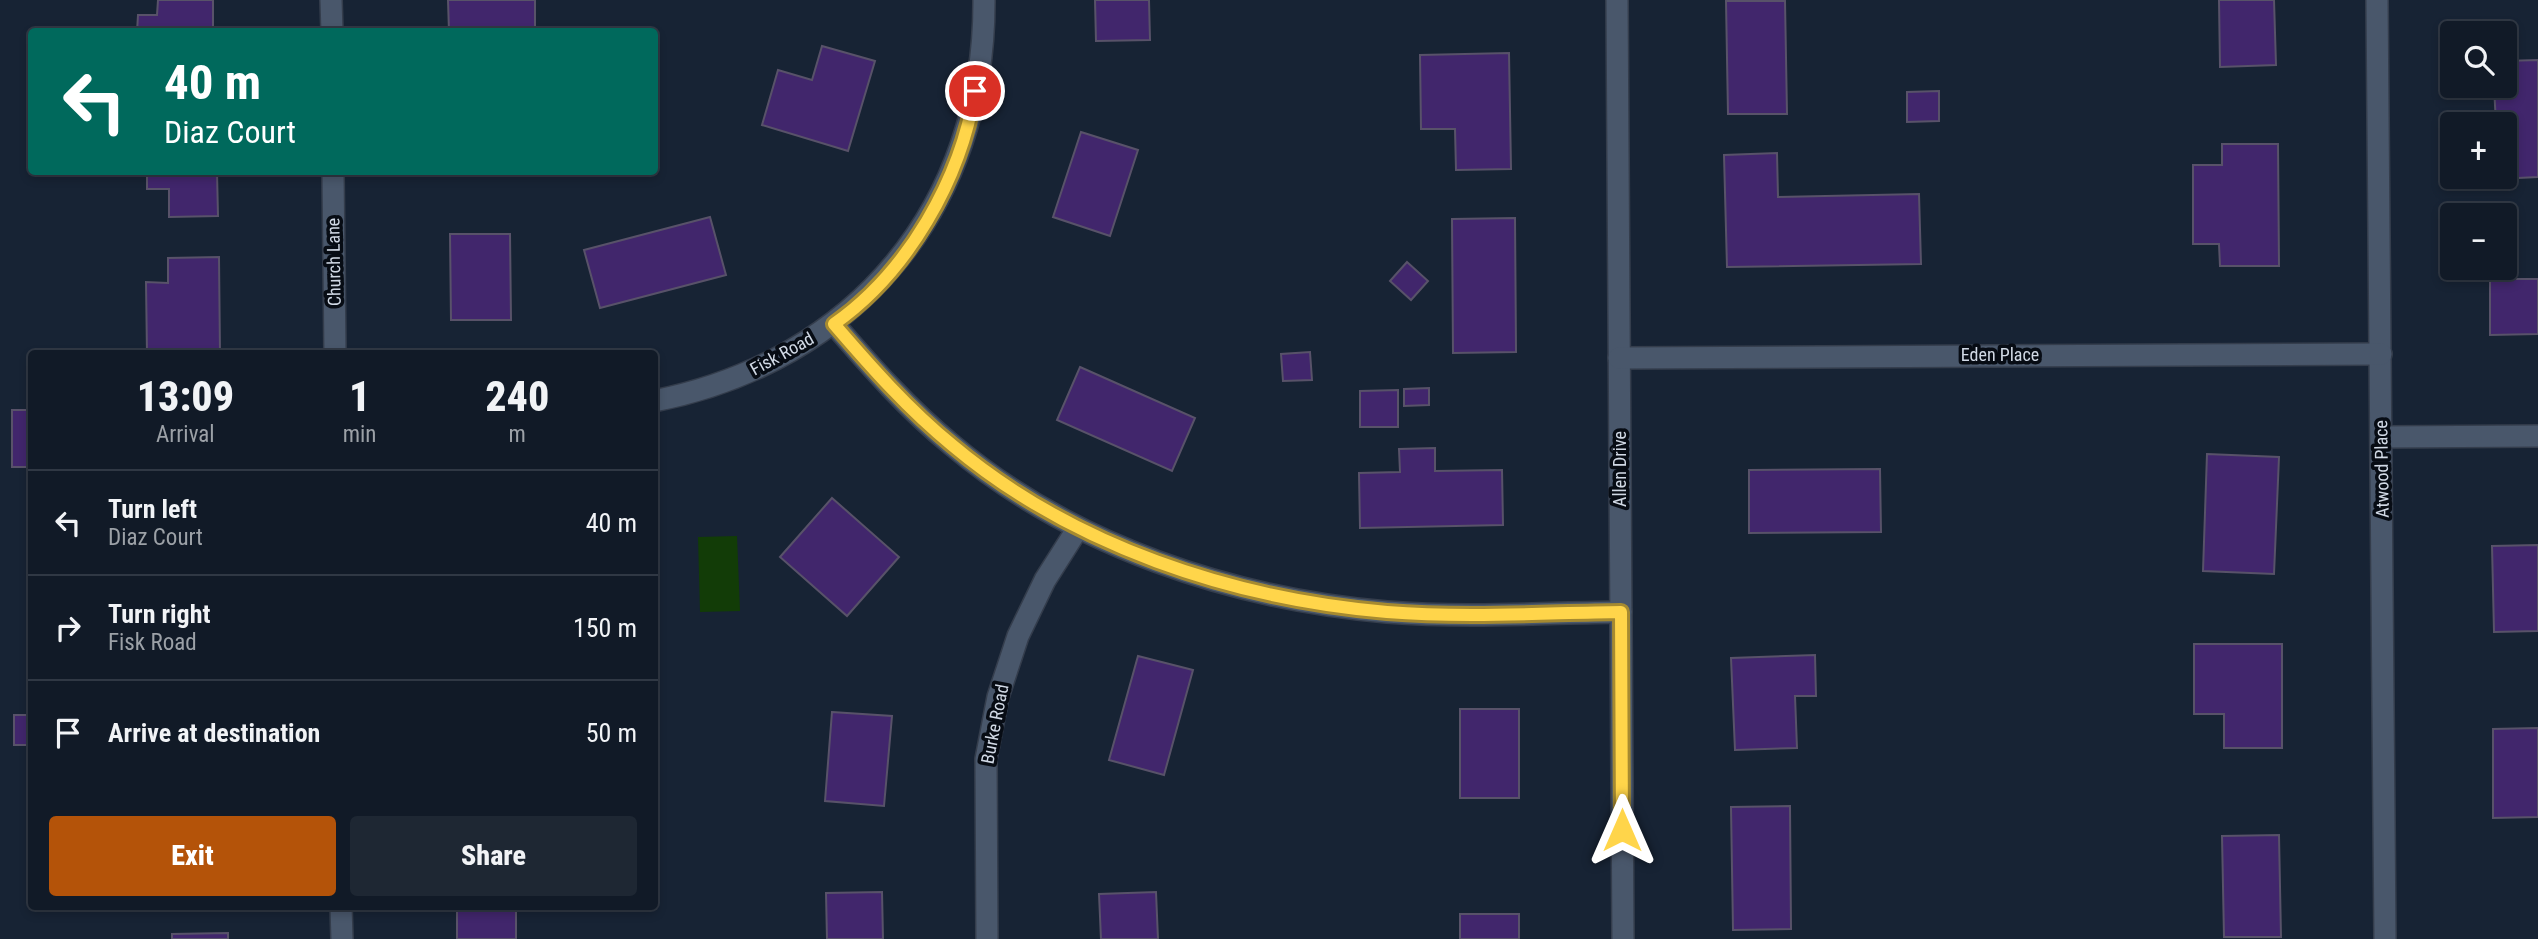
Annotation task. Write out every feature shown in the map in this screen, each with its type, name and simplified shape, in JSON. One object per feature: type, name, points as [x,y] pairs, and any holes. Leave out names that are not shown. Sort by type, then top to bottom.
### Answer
[{"type":"street","points":[[331,0],[332,28]]},
{"type":"street","name":"Fisk Road","points":[[658,400],[699,392],[758,370],[834,324],[889,273],[923,227],[951,174],[971,117],[984,38],[984,0]]},
{"type":"street","name":"Allen Drive","points":[[1617,0],[1623,939]]},
{"type":"street","name":"Atwood Place","points":[[2377,0],[2385,939]]},
{"type":"street","name":"Church Lane","points":[[333,175],[335,350]]},
{"type":"street","points":[[834,324],[886,384],[953,446],[1026,499],[1078,527],[1183,571],[1265,593],[1386,612],[1459,615],[1621,612]]},
{"type":"street","name":"Eden Place","points":[[1619,358],[2381,354]]},
{"type":"street","points":[[2382,437],[2538,436]]},
{"type":"street","name":"Burke Road","points":[[987,939],[986,759],[998,696],[1018,636],[1045,580],[1078,527]]},
{"type":"street","points":[[341,910],[342,939]]},
{"type":"green space","points":[[737,536],[740,611],[700,612],[698,537]]},
{"type":"building","points":[[158,0],[213,0],[213,28],[137,28],[138,15],[157,15]]},
{"type":"building","points":[[448,0],[535,0],[535,28],[449,28]]},
{"type":"building","points":[[1095,0],[1149,0],[1150,40],[1096,41]]},
{"type":"building","points":[[2219,0],[2274,0],[2276,65],[2220,67]]},
{"type":"building","points":[[1726,1],[1785,1],[1787,114],[1728,114]]},
{"type":"building","points":[[822,46],[875,61],[848,151],[762,125],[778,70],[812,80]]},
{"type":"building","points":[[1509,53],[1511,169],[1456,170],[1455,129],[1421,129],[1420,55]]},
{"type":"building","points":[[2538,60],[2538,177],[2517,178],[2517,112],[2495,112],[2495,98],[2517,98],[2517,61]]},
{"type":"building","points":[[1939,91],[1939,121],[1907,122],[1907,92]]},
{"type":"building","points":[[1081,132],[1138,150],[1110,236],[1053,217]]},
{"type":"building","points":[[2222,144],[2278,144],[2279,266],[2220,266],[2219,244],[2193,244],[2193,165],[2222,165]]},
{"type":"building","points":[[1777,153],[1778,197],[1919,194],[1921,264],[1727,267],[1724,155]]},
{"type":"building","points":[[147,175],[217,175],[218,216],[169,217],[169,189],[147,189]]},
{"type":"building","points":[[710,217],[726,275],[600,308],[584,250]]},
{"type":"building","points":[[1515,218],[1516,352],[1453,353],[1452,219]]},
{"type":"building","points":[[450,234],[510,234],[511,320],[451,320]]},
{"type":"building","points":[[219,257],[220,350],[147,350],[146,282],[168,283],[168,258]]},
{"type":"building","points":[[1407,262],[1428,281],[1411,300],[1390,281]]},
{"type":"building","points":[[2538,279],[2538,334],[2490,335],[2490,280]]},
{"type":"building","points":[[1310,352],[1312,380],[1283,381],[1281,354]]},
{"type":"building","points":[[1080,367],[1195,418],[1172,471],[1057,420]]},
{"type":"building","points":[[1429,388],[1429,405],[1404,406],[1404,389]]},
{"type":"building","points":[[1398,390],[1398,427],[1360,427],[1360,391]]},
{"type":"building","points":[[12,410],[28,410],[28,467],[12,467]]},
{"type":"building","points":[[1435,448],[1435,471],[1502,470],[1503,525],[1360,528],[1359,473],[1400,472],[1399,449]]},
{"type":"building","points":[[2207,454],[2279,457],[2274,574],[2203,571]]},
{"type":"building","points":[[1880,469],[1881,532],[1749,533],[1749,470]]},
{"type":"building","points":[[832,498],[899,557],[847,616],[780,557]]},
{"type":"building","points":[[2538,545],[2538,631],[2494,632],[2492,546]]},
{"type":"building","points":[[2194,644],[2282,644],[2282,748],[2224,748],[2224,714],[2194,714]]},
{"type":"building","points":[[1815,655],[1816,696],[1795,696],[1797,748],[1735,750],[1731,658]]},
{"type":"building","points":[[1138,656],[1193,670],[1164,775],[1109,760]]},
{"type":"building","points":[[1460,709],[1519,709],[1519,798],[1460,798]]},
{"type":"building","points":[[832,712],[892,716],[884,806],[825,801]]},
{"type":"building","points":[[14,715],[28,715],[28,745],[14,745]]},
{"type":"building","points":[[2538,728],[2538,817],[2493,818],[2493,729]]},
{"type":"building","points":[[1790,806],[1791,929],[1733,930],[1731,807]]},
{"type":"building","points":[[2279,835],[2281,937],[2224,937],[2222,836]]},
{"type":"building","points":[[882,892],[883,939],[827,939],[826,893]]},
{"type":"building","points":[[1156,892],[1158,939],[1101,939],[1099,894]]},
{"type":"building","points":[[457,910],[516,910],[516,939],[457,939]]},
{"type":"building","points":[[1460,914],[1519,914],[1519,939],[1460,939]]},
{"type":"building","points":[[228,933],[228,939],[172,939],[172,934]]},
{"type":"route","points":[[975,91],[971,117],[951,174],[923,227],[889,273],[849,313],[834,324],[886,384],[953,446],[1026,499],[1078,527],[1183,571],[1265,593],[1386,612],[1459,615],[1621,612],[1622,830]]}]
